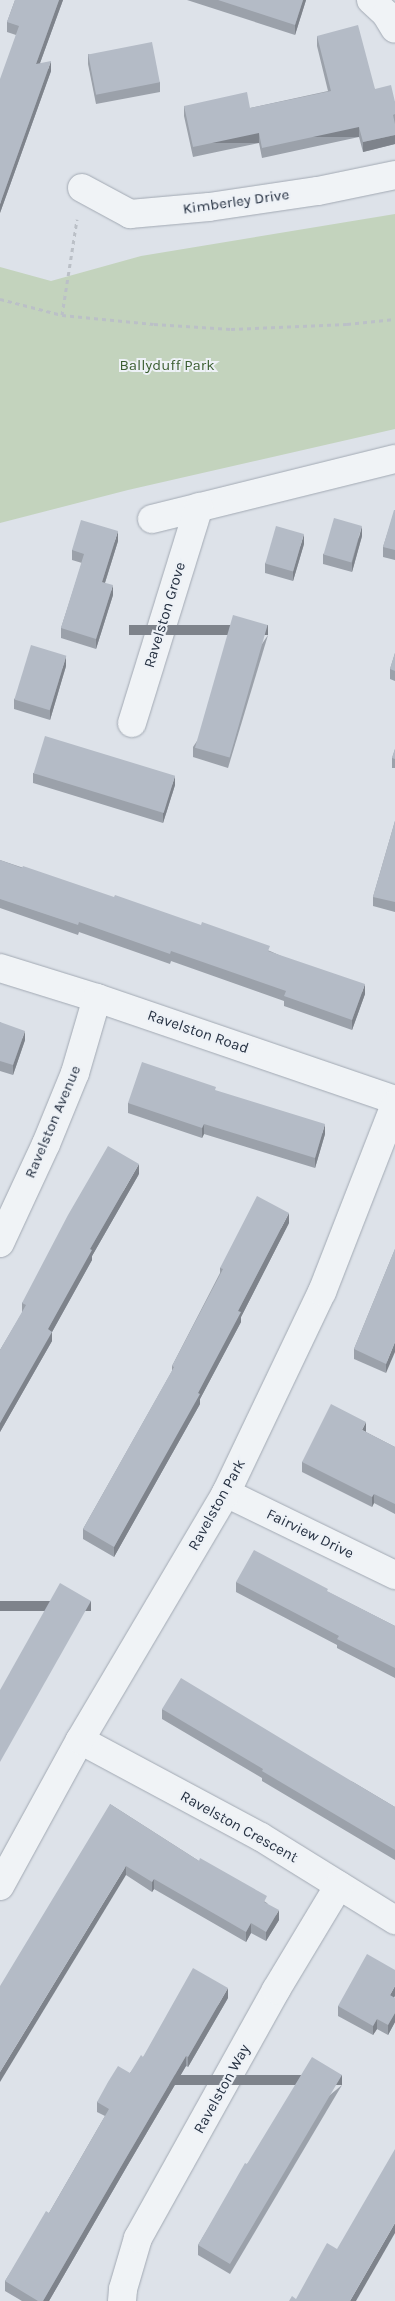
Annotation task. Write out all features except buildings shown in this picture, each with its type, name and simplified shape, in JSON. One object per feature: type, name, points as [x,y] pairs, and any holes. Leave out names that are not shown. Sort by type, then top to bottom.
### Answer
[{"type":"street","points":[[371,0],[386,14],[395,29]]},
{"type":"street","name":"Kimberley Drive","points":[[82,188],[130,214],[210,207],[318,191],[395,175]]},
{"type":"street","points":[[152,519],[395,460]]},
{"type":"street","name":"Ravelston Grove","points":[[132,723],[199,508]]},
{"type":"street","name":"Ravelston Road","points":[[0,968],[97,998],[395,1100]]},
{"type":"street","name":"Ravelston Avenue","points":[[0,1243],[46,1144],[75,1073],[97,998]]},
{"type":"street","name":"Ravelston Park","points":[[0,1886],[80,1740],[226,1493],[322,1292],[395,1105]]},
{"type":"street","name":"Fairview Drive","points":[[226,1493],[395,1576]]},
{"type":"street","name":"Ravelston Crescent","points":[[80,1740],[261,1837],[395,1920]]},
{"type":"street","name":"Ravelston Way","points":[[122,2301],[123,2289],[138,2238],[276,1990],[339,1885]]},
{"type":"path","points":[[62,315],[82,188]]},
{"type":"path","points":[[0,299],[62,315],[231,329],[348,324],[395,319]]},
{"type":"green space","name":"Ballyduff Park","points":[[395,214],[395,429],[128,490],[0,523],[0,267],[51,281],[141,256]]}]
